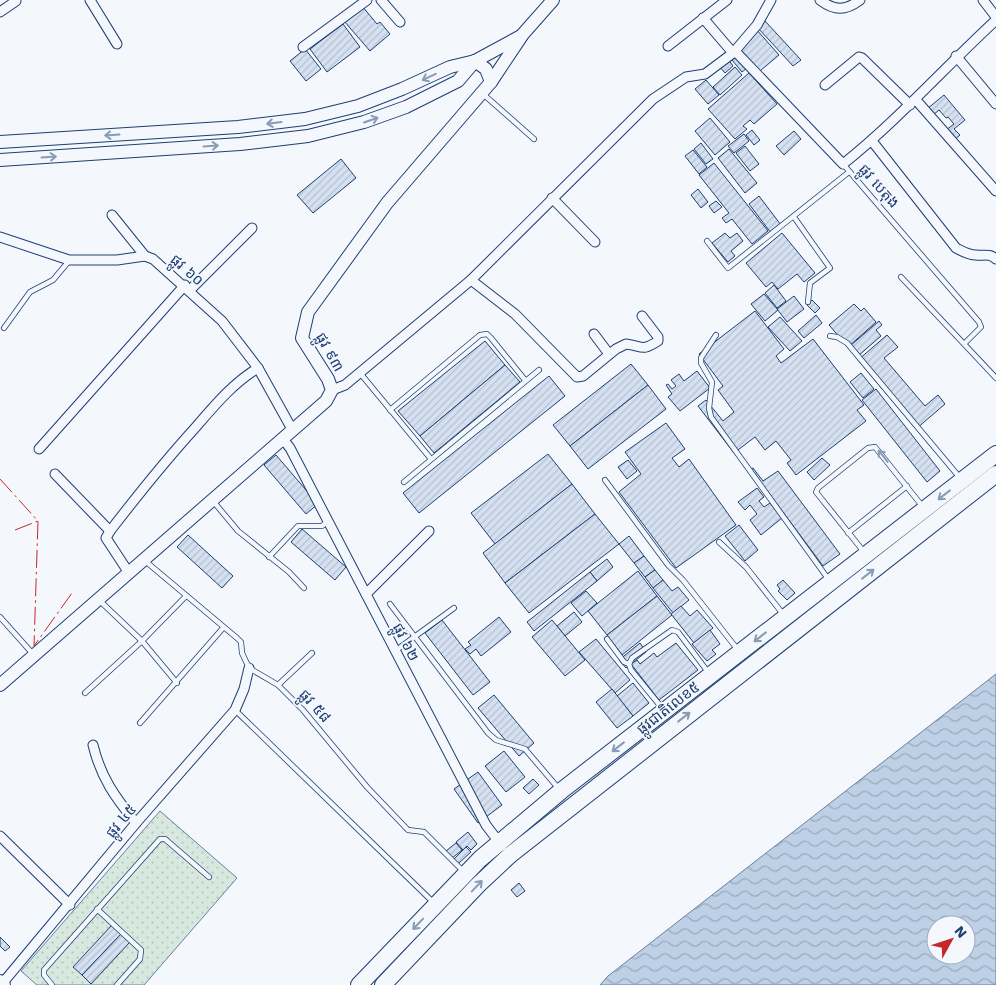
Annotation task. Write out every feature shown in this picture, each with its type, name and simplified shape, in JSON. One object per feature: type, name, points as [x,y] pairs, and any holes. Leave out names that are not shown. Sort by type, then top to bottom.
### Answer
[{"type":"highway","name":"ផ្លូវជាតិលេខ៥","points":[[383,985],[510,855],[840,596],[930,516],[967,486],[996,454]]},
{"type":"highway","name":"ផ្លូវជាតិលេខ៥","points":[[967,486],[996,474]]},
{"type":"highway","name":"ផ្លូវជាតិលេខ៥","points":[[359,985],[466,873],[499,842],[561,791],[866,554],[930,516]]},
{"type":"street","points":[[90,0],[117,44]]},
{"type":"street","points":[[303,47],[367,0]]},
{"type":"street","points":[[381,0],[400,22]]},
{"type":"street","name":"ផ្លូវ ៩៣","points":[[0,685],[326,401],[332,390],[328,379],[302,338],[308,312],[387,203],[491,82],[523,34],[553,0]]},
{"type":"street","points":[[668,46],[727,0]]},
{"type":"street","points":[[332,390],[345,385],[471,280],[652,99],[686,77],[705,74],[734,52],[757,25],[770,0]]},
{"type":"street","points":[[820,0],[839,10],[850,8],[860,0]]},
{"type":"street","points":[[843,164],[872,141],[913,102],[956,56],[996,18],[983,0]]},
{"type":"street","points":[[0,12],[16,1]]},
{"type":"street","name":"ផ្លូវ បេតុង","points":[[703,18],[843,164]]},
{"type":"street","points":[[0,142],[238,127],[305,119],[358,106],[402,89],[450,66],[475,61],[523,34]]},
{"type":"street","points":[[956,56],[996,104]]},
{"type":"street","points":[[825,85],[853,61],[859,57],[862,58],[913,102],[996,191]]},
{"type":"street","points":[[475,61],[486,69],[491,82]]},
{"type":"street","points":[[0,160],[240,144],[308,136],[364,122],[429,97],[458,81],[475,61]]},
{"type":"street","points":[[872,141],[956,248],[965,253],[977,256],[985,254],[996,259]]},
{"type":"street","points":[[552,198],[596,242]]},
{"type":"street","name":"ផ្លូវ ៦០","points":[[112,215],[145,256],[153,258],[222,321],[258,368],[288,435]]},
{"type":"street","points":[[39,449],[187,288],[252,228]]},
{"type":"street","points":[[0,237],[70,260],[118,260],[145,256]]},
{"type":"street","points":[[471,280],[515,314],[577,378],[583,376],[609,354],[626,344],[639,349],[646,349],[658,341],[658,337],[642,316]]},
{"type":"street","points":[[594,334],[609,354]]},
{"type":"street","points":[[129,573],[106,538],[110,531],[171,455],[210,411],[242,378],[258,368]]},
{"type":"street","name":"ផ្លូវ ៦២","points":[[288,435],[290,448],[486,825],[510,855]]},
{"type":"street","points":[[55,474],[110,531]]},
{"type":"street","points":[[366,594],[429,531]]},
{"type":"street","name":"ផ្លូវ ៤៥","points":[[2,984],[70,905],[136,823],[234,710],[244,689],[249,668]]},
{"type":"street","points":[[93,744],[97,762],[109,789],[136,823]]},
{"type":"street","points":[[0,836],[70,905]]},
{"type":"lane","points":[[482,93],[534,139]]},
{"type":"lane","name":"ផ្លូវ បេតុង","points":[[843,164],[979,322],[981,327],[964,342]]},
{"type":"lane","points":[[707,241],[728,268],[849,172]]},
{"type":"lane","points":[[794,216],[830,268],[810,282],[808,302]]},
{"type":"lane","points":[[4,328],[30,292],[53,280],[70,260]]},
{"type":"lane","points":[[901,277],[996,378]]},
{"type":"lane","points":[[390,410],[480,336],[487,334],[526,380]]},
{"type":"lane","points":[[716,335],[701,358],[701,363],[712,382],[709,408],[711,417],[840,596]]},
{"type":"lane","points":[[830,336],[837,337],[847,343],[967,486]]},
{"type":"lane","points":[[404,482],[539,370]]},
{"type":"lane","points":[[360,373],[431,458]]},
{"type":"lane","points":[[866,554],[816,492],[818,488],[868,448],[875,448],[930,516]]},
{"type":"lane","points":[[605,480],[668,565],[683,580],[740,652]]},
{"type":"lane","points":[[848,533],[907,486]]},
{"type":"lane","points":[[212,500],[238,531],[289,572],[304,588]]},
{"type":"lane","points":[[269,557],[298,526],[322,526],[328,521]]},
{"type":"lane","points":[[719,542],[746,568],[786,617]]},
{"type":"lane","points":[[144,560],[241,642],[242,653],[249,668]]},
{"type":"lane","points":[[84,693],[142,641],[186,596]]},
{"type":"lane","points":[[99,600],[142,641],[177,683]]},
{"type":"lane","points":[[390,604],[488,733],[496,740],[525,749],[561,791]]},
{"type":"lane","points":[[395,651],[454,608]]},
{"type":"lane","points":[[0,617],[34,655]]},
{"type":"lane","points":[[140,723],[177,683],[223,628]]},
{"type":"lane","points":[[664,711],[631,670],[629,664],[632,658],[672,630],[678,632],[721,689]]},
{"type":"lane","points":[[606,639],[624,662],[629,664]]},
{"type":"lane","points":[[278,684],[312,653]]},
{"type":"lane","name":"ផ្លូវ ៥៨","points":[[249,668],[278,684],[303,710],[367,787],[398,819],[412,832],[424,832],[466,873]]},
{"type":"lane","points":[[234,710],[448,917]]},
{"type":"lane","points":[[52,985],[44,975],[44,970],[160,839],[164,839],[209,877]]},
{"type":"lane","points":[[97,909],[141,950],[140,958],[117,985]]},
{"type":"shaded area","points":[[160,811],[237,878],[144,985],[37,985],[21,971]]},
{"type":"water","points":[[996,674],[996,985],[600,985],[608,976]]},
{"type":"building","points":[[362,6],[377,24],[380,22],[390,34],[370,51],[344,21]]},
{"type":"building","points":[[765,21],[801,60],[793,66],[758,28]]},
{"type":"building","points":[[343,24],[360,47],[327,72],[310,49]]},
{"type":"building","points":[[756,29],[779,55],[754,76],[747,68],[742,72],[727,54]]},
{"type":"building","points":[[305,49],[321,69],[306,81],[290,61]]},
{"type":"building","points":[[728,59],[733,66],[725,73],[719,66]]},
{"type":"building","points":[[735,67],[742,75],[720,95],[713,87]]},
{"type":"building","points":[[749,73],[777,104],[754,124],[750,120],[743,126],[747,129],[735,139],[708,109]]},
{"type":"building","points":[[706,80],[719,95],[708,104],[695,89]]},
{"type":"building","points":[[944,95],[965,120],[954,129],[960,135],[954,140],[946,130],[954,124],[948,117],[946,118],[939,110],[933,115],[927,109]]},
{"type":"building","points":[[710,118],[730,142],[715,155],[695,131]]},
{"type":"building","points":[[752,130],[760,140],[754,145],[746,135]]},
{"type":"building","points":[[794,131],[801,139],[784,155],[776,146]]},
{"type":"building","points":[[744,134],[749,141],[734,153],[728,146]]},
{"type":"building","points":[[701,143],[713,159],[706,164],[694,149]]},
{"type":"building","points":[[745,146],[759,164],[750,171],[736,153]]},
{"type":"building","points":[[729,149],[757,183],[745,193],[718,158]]},
{"type":"building","points":[[693,150],[707,167],[699,174],[685,156]]},
{"type":"building","points":[[341,159],[356,178],[313,213],[297,195]]},
{"type":"building","points":[[714,163],[768,231],[752,244],[732,219],[726,223],[722,218],[729,213],[699,175]]},
{"type":"building","points":[[698,189],[708,202],[701,208],[691,195]]},
{"type":"building","points":[[759,196],[781,225],[771,233],[749,204]]},
{"type":"building","points":[[716,201],[722,207],[714,213],[709,206]]},
{"type":"building","points":[[725,233],[730,238],[737,233],[743,241],[731,251],[735,256],[728,262],[712,243]]},
{"type":"building","points":[[782,233],[815,273],[804,282],[797,274],[778,289],[772,282],[766,287],[746,263]]},
{"type":"building","points":[[774,285],[786,301],[777,308],[765,293]]},
{"type":"building","points":[[764,294],[778,310],[765,321],[751,304]]},
{"type":"building","points":[[794,296],[804,309],[787,322],[777,309]]},
{"type":"building","points":[[812,300],[820,308],[815,313],[807,305]]},
{"type":"building","points":[[854,304],[861,311],[864,308],[876,322],[848,347],[829,325]]},
{"type":"building","points":[[755,311],[784,349],[776,356],[781,363],[813,339],[864,405],[857,410],[866,421],[796,475],[787,463],[791,460],[776,441],[765,450],[755,437],[734,453],[698,406],[706,400],[723,421],[734,412],[718,390],[723,386],[699,354]]},
{"type":"building","points":[[816,315],[822,323],[804,338],[798,331]]},
{"type":"building","points":[[780,317],[802,341],[790,351],[768,327]]},
{"type":"building","points":[[879,321],[882,325],[876,330],[881,336],[858,356],[850,346]]},
{"type":"building","points":[[887,335],[898,347],[884,358],[925,406],[938,395],[945,404],[916,429],[858,360]]},
{"type":"building","points":[[485,341],[505,365],[420,436],[398,411]]},
{"type":"building","points":[[631,364],[648,385],[570,446],[553,425]]},
{"type":"building","points":[[505,365],[520,382],[434,453],[420,436]]},
{"type":"building","points":[[697,371],[710,388],[680,411],[668,397],[672,394],[666,385],[668,384],[672,389],[676,386],[671,380],[679,374],[684,381]]},
{"type":"building","points":[[861,373],[874,389],[863,398],[850,382]]},
{"type":"building","points":[[549,376],[565,396],[419,513],[403,493]]},
{"type":"building","points":[[648,385],[666,409],[588,469],[570,446]]},
{"type":"building","points":[[876,389],[940,471],[927,482],[862,400]]},
{"type":"building","points":[[666,423],[685,449],[672,458],[679,467],[689,459],[736,525],[676,568],[619,492],[641,474],[625,452]]},
{"type":"building","points":[[548,454],[572,484],[495,544],[471,513]]},
{"type":"building","points":[[276,455],[318,504],[306,514],[264,465]]},
{"type":"building","points":[[822,458],[830,465],[814,480],[807,472]]},
{"type":"building","points":[[628,460],[637,471],[627,479],[618,467]]},
{"type":"building","points":[[753,468],[763,481],[778,471],[840,554],[823,566],[751,469]]},
{"type":"building","points":[[572,484],[595,514],[505,583],[483,553]]},
{"type":"building","points":[[757,488],[764,497],[759,501],[764,507],[770,503],[782,518],[761,535],[750,520],[757,514],[750,505],[745,510],[738,502]]},
{"type":"building","points":[[595,514],[619,544],[529,613],[505,583]]},
{"type":"building","points":[[739,525],[758,550],[745,561],[725,536]]},
{"type":"building","points":[[302,529],[346,567],[335,580],[291,542]]},
{"type":"building","points":[[188,535],[233,576],[222,588],[177,547]]},
{"type":"building","points":[[629,536],[644,556],[634,563],[619,544]]},
{"type":"building","points":[[644,556],[655,570],[645,577],[634,563]]},
{"type":"building","points":[[607,559],[613,567],[597,581],[590,572]]},
{"type":"building","points":[[655,570],[663,580],[653,588],[645,577]]},
{"type":"building","points":[[638,571],[657,596],[607,635],[588,611]]},
{"type":"building","points":[[590,572],[597,581],[534,631],[527,622]]},
{"type":"building","points":[[663,580],[672,591],[678,587],[689,600],[673,613],[653,588]]},
{"type":"building","points":[[783,580],[795,593],[787,600],[778,591],[780,589],[777,585]]},
{"type":"building","points":[[586,591],[597,603],[582,616],[571,603]]},
{"type":"building","points":[[657,596],[672,615],[622,655],[607,635]]},
{"type":"building","points":[[681,606],[690,616],[697,610],[713,628],[694,643],[671,614]]},
{"type":"building","points":[[574,612],[582,622],[565,636],[557,626]]},
{"type":"building","points":[[499,617],[511,632],[481,656],[476,649],[470,654],[465,649],[471,645],[468,642]]},
{"type":"building","points":[[442,620],[490,682],[473,695],[425,633]]},
{"type":"building","points":[[552,620],[585,660],[565,676],[532,637]]},
{"type":"building","points":[[710,630],[720,644],[712,650],[716,654],[707,661],[692,644]]},
{"type":"building","points":[[596,639],[630,680],[615,693],[579,652]]},
{"type":"building","points":[[640,643],[646,652],[626,668],[619,660]]},
{"type":"building","points":[[676,643],[698,670],[659,700],[631,664],[637,660],[640,664],[654,653],[657,657]]},
{"type":"building","points":[[633,683],[649,703],[633,716],[617,696]]},
{"type":"building","points":[[612,689],[633,716],[617,728],[596,702]]},
{"type":"building","points":[[494,695],[534,743],[519,756],[478,708]]},
{"type":"building","points":[[504,751],[525,777],[506,792],[485,766]]},
{"type":"building","points":[[478,772],[502,805],[478,823],[454,789]]},
{"type":"building","points":[[533,779],[539,785],[529,794],[523,788]]},
{"type":"building","points":[[468,832],[477,844],[471,850],[467,846],[463,850],[456,842]]},
{"type":"building","points":[[456,843],[462,850],[452,858],[446,851]]},
{"type":"building","points":[[466,847],[471,852],[458,864],[453,860]]},
{"type":"building","points":[[519,883],[525,891],[517,897],[511,890]]},
{"type":"building","points":[[112,925],[121,934],[82,975],[73,967]]},
{"type":"building","points":[[121,934],[130,942],[91,984],[82,975]]},
{"type":"building","points":[[0,937],[10,947],[5,951],[0,946]]},
{"type":"power","points":[[0,479],[38,521],[34,646],[72,593]]},
{"type":"power","points":[[15,530],[38,521]]}]
